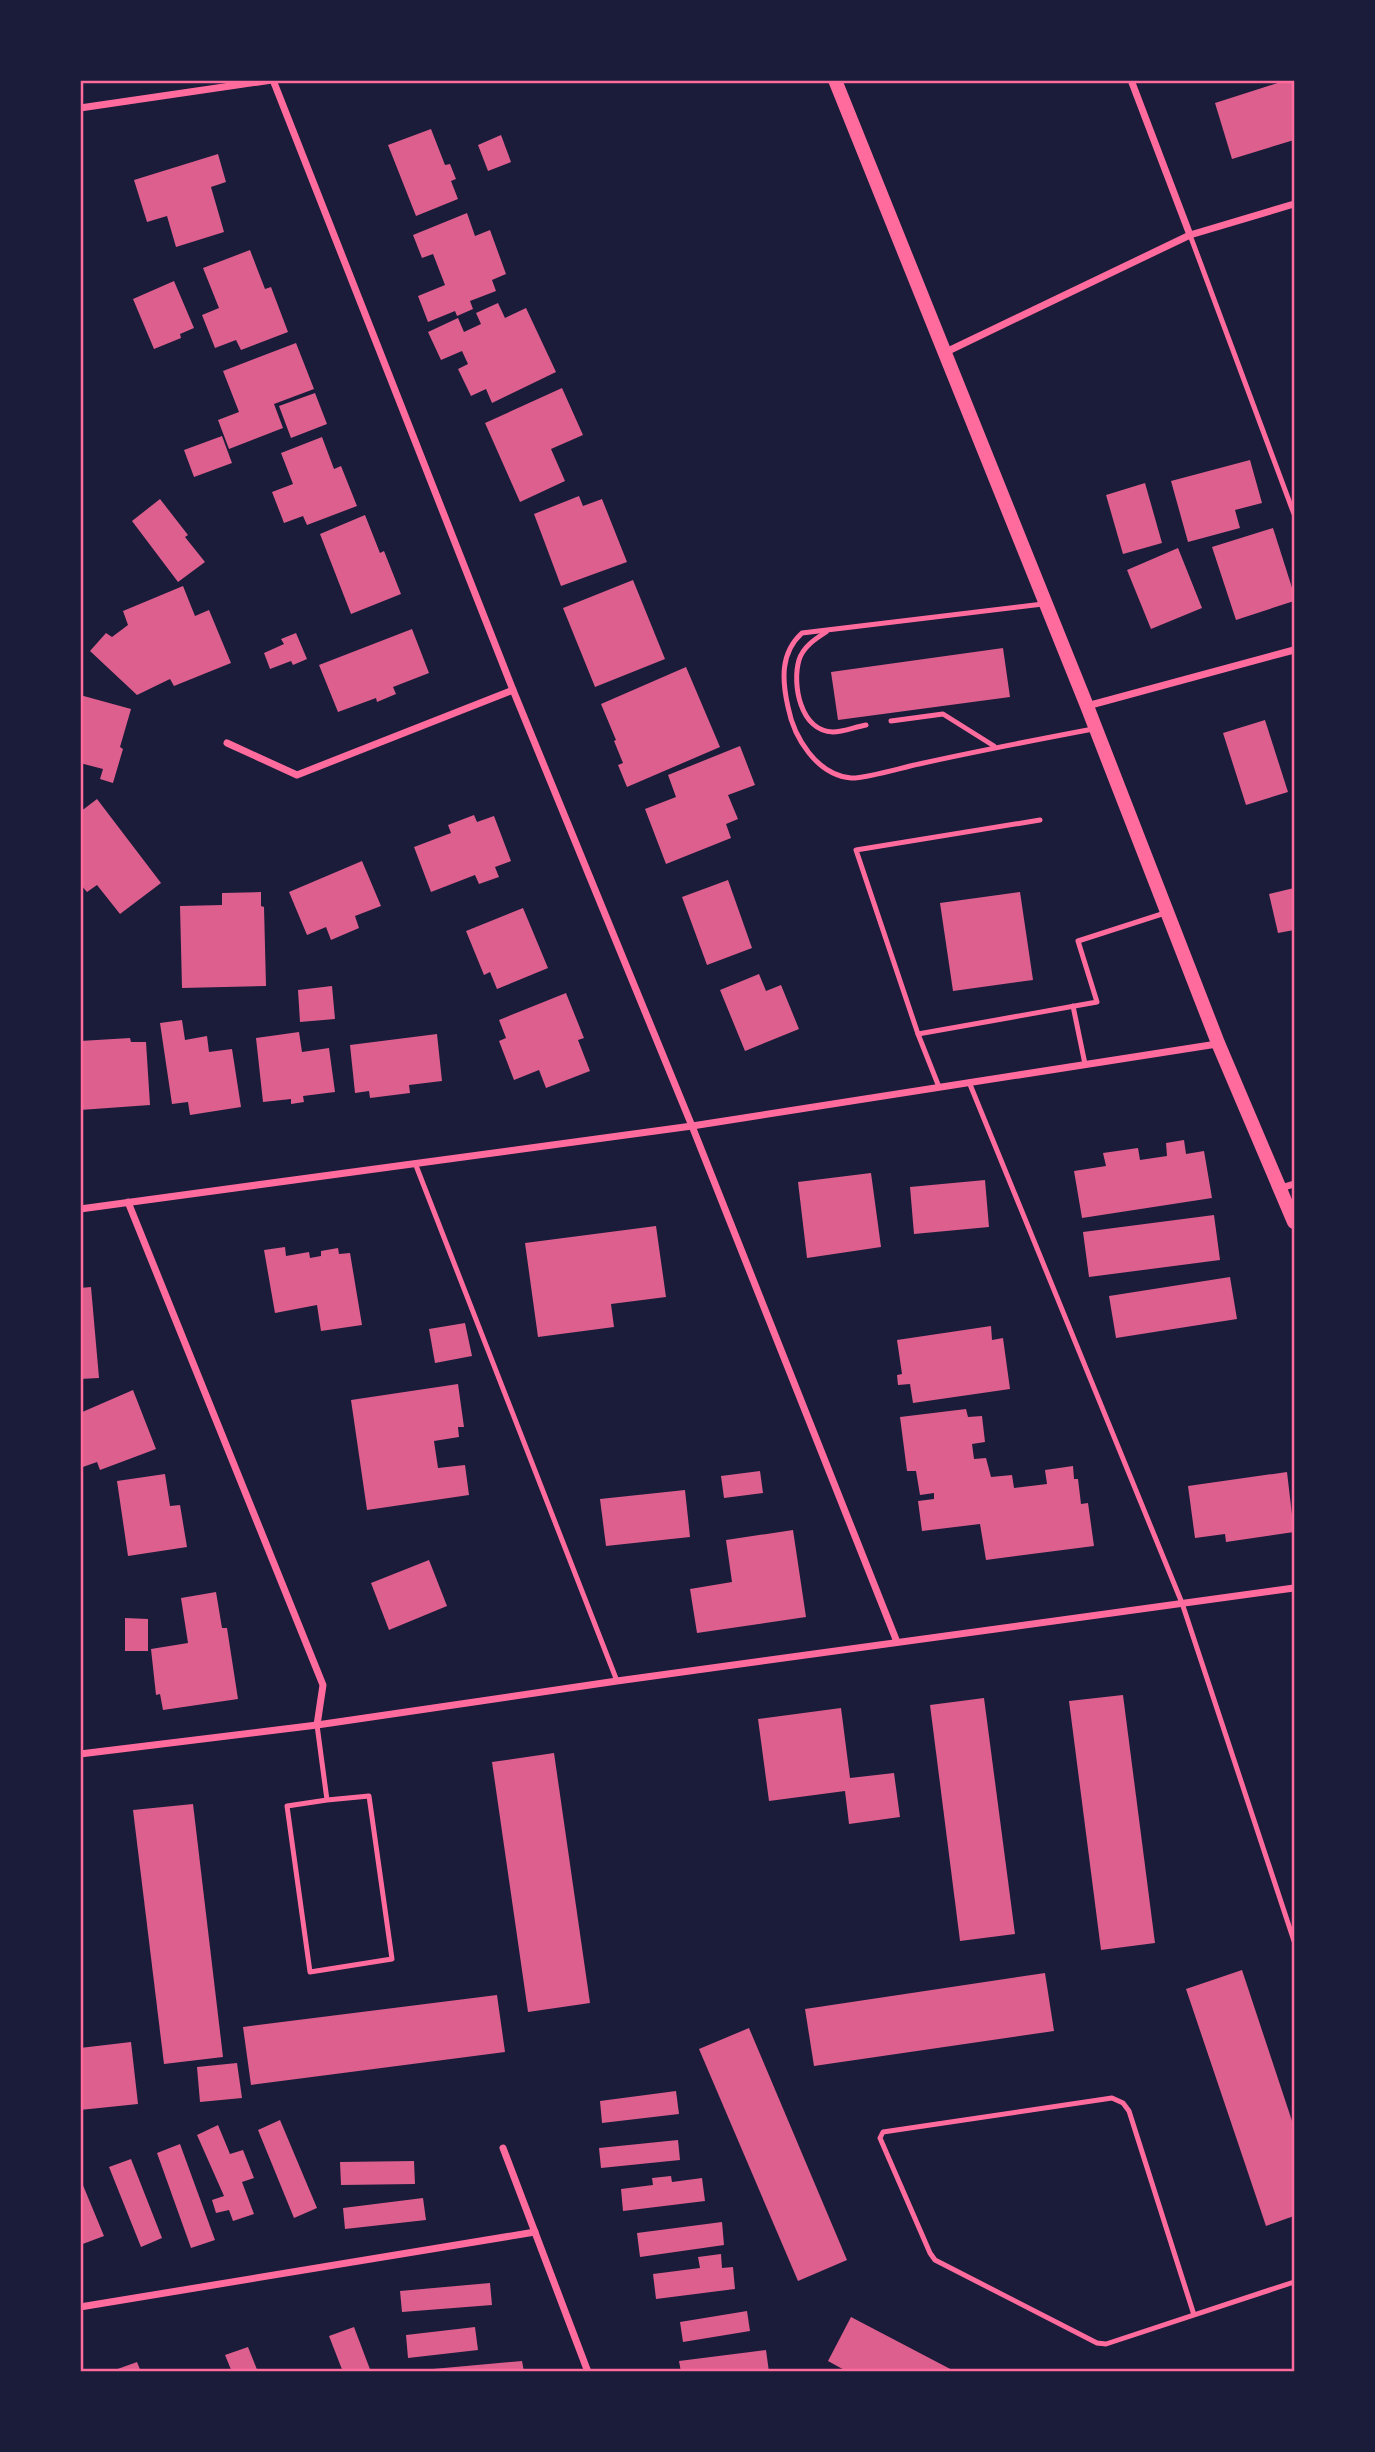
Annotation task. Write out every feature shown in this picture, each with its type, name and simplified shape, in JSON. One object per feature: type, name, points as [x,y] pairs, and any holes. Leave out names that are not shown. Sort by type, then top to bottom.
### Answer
[{"type":"main road","points":[[835,80],[1087,706],[1218,1043],[1288,1186],[1294,1222]]},
{"type":"street","points":[[80,108],[273,80],[513,690],[692,1126],[897,1642]]},
{"type":"street","points":[[1131,80],[1190,236]]},
{"type":"street","points":[[946,352],[1190,236],[1294,204]]},
{"type":"street","points":[[1087,706],[1294,650]]},
{"type":"street","points":[[227,743],[297,775],[513,690]]},
{"type":"street","points":[[80,1209],[692,1126],[1218,1043]]},
{"type":"street","points":[[128,1202],[323,1685],[317,1724]]},
{"type":"street","points":[[80,1754],[317,1724],[1294,1588]]},
{"type":"street","points":[[503,2148],[588,2371]]},
{"type":"street","points":[[80,2307],[536,2232]]},
{"type":"lane","points":[[1190,236],[1294,514]]},
{"type":"lane","points":[[1046,604],[802,633],[791,643],[786,656],[784,684],[791,722],[822,769],[852,778],[995,747],[1095,729]]},
{"type":"lane","points":[[828,630],[808,645],[799,658],[797,685],[803,710],[811,722],[833,732],[866,725]]},
{"type":"lane","points":[[891,721],[943,714],[995,747]]},
{"type":"lane","points":[[939,1087],[918,1034],[856,850],[1040,820]]},
{"type":"lane","points":[[918,1034],[1097,1002],[1078,941],[1167,912]]},
{"type":"lane","points":[[1073,1006],[1085,1064]]},
{"type":"lane","points":[[969,1082],[1182,1603],[1294,1941]]},
{"type":"lane","points":[[415,1163],[617,1681]]},
{"type":"lane","points":[[317,1724],[327,1800]]},
{"type":"lane","points":[[369,1796],[392,1959],[310,1972],[287,1806],[327,1800],[369,1796]]},
{"type":"lane","points":[[1194,2315],[1129,2111],[1124,2103],[1112,2098],[883,2132],[880,2138],[935,2260],[1097,2343],[1106,2344],[1194,2315],[1294,2282]]},
{"type":"building","points":[[1294,80],[1294,140],[1232,159],[1215,103]]},
{"type":"building","points":[[431,129],[445,165],[450,164],[456,179],[451,181],[458,199],[416,216],[388,145]]},
{"type":"building","points":[[501,135],[511,162],[488,171],[478,145]]},
{"type":"building","points":[[218,154],[226,182],[211,187],[224,232],[176,247],[167,216],[147,222],[134,180]]},
{"type":"building","points":[[467,213],[475,236],[490,230],[506,274],[492,280],[496,291],[470,301],[473,309],[457,316],[455,311],[428,322],[418,296],[445,285],[433,254],[422,258],[413,235]]},
{"type":"building","points":[[250,250],[265,289],[271,287],[288,332],[241,350],[236,340],[215,348],[202,315],[219,308],[203,268]]},
{"type":"building","points":[[174,281],[194,328],[180,334],[181,338],[154,349],[133,299]]},
{"type":"building","points":[[498,303],[505,318],[526,308],[556,372],[492,403],[486,389],[471,396],[458,369],[468,364],[462,351],[441,360],[428,332],[458,318],[464,332],[481,324],[476,313]]},
{"type":"building","points":[[296,343],[314,389],[274,404],[283,428],[229,449],[218,420],[239,412],[223,371]]},
{"type":"building","points":[[562,388],[583,435],[551,449],[565,481],[520,502],[485,423]]},
{"type":"building","points":[[315,393],[327,424],[291,438],[279,406]]},
{"type":"building","points":[[222,436],[232,463],[194,477],[184,450]]},
{"type":"building","points":[[322,437],[334,469],[341,466],[357,506],[307,525],[303,516],[284,523],[272,492],[293,484],[281,453]]},
{"type":"building","points":[[1250,460],[1262,503],[1235,510],[1240,528],[1188,542],[1171,481]]},
{"type":"building","points":[[1145,483],[1162,543],[1123,554],[1106,495]]},
{"type":"building","points":[[579,496],[583,506],[602,499],[627,562],[561,586],[534,514]]},
{"type":"building","points":[[160,499],[205,562],[178,582],[132,521]]},
{"type":"building","points":[[365,515],[380,553],[384,551],[401,594],[351,614],[320,534]]},
{"type":"building","points":[[1273,528],[1294,601],[1236,620],[1212,547]]},
{"type":"building","points":[[1178,548],[1202,608],[1151,629],[1127,570]]},
{"type":"building","points":[[633,580],[665,659],[595,687],[563,608]]},
{"type":"building","points":[[183,586],[195,616],[209,610],[231,663],[174,686],[170,679],[137,695],[90,651],[106,633],[112,637],[128,625],[123,611]]},
{"type":"building","points":[[412,629],[429,673],[393,687],[396,694],[377,702],[376,698],[338,712],[319,665]]},
{"type":"building","points":[[296,633],[307,659],[293,665],[291,661],[270,669],[264,653],[284,644],[281,639]]},
{"type":"building","points":[[1003,648],[1010,697],[838,720],[831,672]]},
{"type":"building","points":[[686,667],[720,747],[627,787],[618,765],[623,763],[614,741],[616,740],[601,704]]},
{"type":"building","points":[[80,695],[131,709],[113,783],[100,779],[103,769],[80,763]]},
{"type":"building","points":[[1265,720],[1288,792],[1246,805],[1223,733]]},
{"type":"building","points":[[740,746],[755,785],[728,795],[738,819],[726,824],[731,838],[666,864],[645,809],[676,797],[668,775]]},
{"type":"building","points":[[97,799],[161,883],[120,914],[97,885],[87,892],[80,884],[80,859],[83,857],[80,853],[80,812]]},
{"type":"building","points":[[474,815],[477,822],[494,816],[511,861],[495,867],[499,877],[479,884],[475,875],[431,892],[414,847],[451,833],[448,825]]},
{"type":"building","points":[[362,861],[381,906],[355,916],[359,928],[331,940],[326,927],[307,935],[289,892]]},
{"type":"building","points":[[728,880],[752,948],[707,965],[682,897]]},
{"type":"building","points":[[1294,888],[1294,930],[1278,933],[1269,894]]},
{"type":"building","points":[[261,892],[261,906],[264,907],[266,986],[182,988],[180,906],[222,905],[222,893]]},
{"type":"building","points":[[1020,892],[1033,980],[953,991],[940,903]]},
{"type":"building","points":[[523,908],[548,968],[497,989],[490,972],[484,975],[466,931]]},
{"type":"building","points":[[759,974],[766,991],[781,985],[799,1029],[745,1051],[720,990]]},
{"type":"building","points":[[332,986],[335,1019],[300,1022],[298,990]]},
{"type":"building","points":[[566,993],[584,1038],[578,1040],[590,1071],[546,1088],[539,1070],[514,1080],[499,1041],[506,1038],[499,1020]]},
{"type":"building","points":[[182,1020],[185,1040],[207,1036],[209,1052],[232,1049],[241,1107],[190,1115],[188,1102],[172,1104],[160,1023]]},
{"type":"building","points":[[299,1032],[302,1052],[329,1048],[335,1092],[303,1096],[304,1102],[291,1104],[291,1099],[263,1102],[256,1038]]},
{"type":"building","points":[[437,1034],[442,1081],[409,1085],[410,1093],[370,1098],[369,1091],[355,1093],[350,1045]]},
{"type":"building","points":[[130,1038],[131,1042],[146,1042],[150,1105],[80,1110],[80,1041]]},
{"type":"building","points":[[1184,1140],[1186,1154],[1204,1151],[1212,1198],[1082,1218],[1074,1171],[1106,1166],[1103,1153],[1138,1148],[1140,1160],[1167,1156],[1166,1143]]},
{"type":"building","points":[[871,1173],[881,1247],[807,1258],[798,1182]]},
{"type":"building","points":[[985,1180],[989,1227],[914,1234],[910,1187]]},
{"type":"building","points":[[1214,1215],[1220,1260],[1089,1277],[1083,1232]]},
{"type":"building","points":[[656,1226],[666,1297],[611,1304],[614,1327],[538,1337],[525,1243]]},
{"type":"building","points":[[285,1247],[286,1256],[309,1252],[310,1258],[321,1256],[321,1251],[338,1248],[339,1254],[350,1253],[362,1325],[321,1331],[317,1305],[275,1313],[264,1250]]},
{"type":"building","points":[[1230,1277],[1237,1319],[1116,1338],[1109,1296]]},
{"type":"building","points":[[91,1287],[99,1378],[80,1379],[80,1288]]},
{"type":"building","points":[[465,1323],[472,1356],[435,1363],[429,1329]]},
{"type":"building","points":[[991,1326],[992,1340],[1003,1338],[1010,1389],[913,1403],[910,1384],[898,1385],[897,1375],[902,1374],[897,1340]]},
{"type":"building","points":[[458,1384],[464,1427],[458,1427],[459,1437],[434,1441],[438,1468],[465,1465],[469,1495],[367,1510],[351,1400]]},
{"type":"building","points":[[133,1390],[156,1449],[100,1470],[97,1462],[80,1468],[80,1433],[83,1431],[80,1413]]},
{"type":"building","points":[[966,1409],[968,1417],[982,1416],[985,1442],[972,1444],[974,1459],[986,1458],[991,1477],[1012,1475],[1014,1488],[1047,1484],[1045,1470],[1073,1466],[1074,1479],[1078,1479],[1081,1504],[1088,1503],[1094,1546],[986,1560],[980,1524],[922,1531],[918,1501],[934,1499],[934,1493],[920,1495],[916,1471],[907,1471],[900,1417]]},
{"type":"building","points":[[760,1471],[763,1493],[724,1498],[721,1476]]},
{"type":"building","points":[[1287,1472],[1294,1532],[1226,1542],[1225,1534],[1195,1538],[1188,1486]]},
{"type":"building","points":[[165,1474],[170,1506],[180,1505],[187,1547],[128,1556],[117,1481]]},
{"type":"building","points":[[685,1490],[690,1537],[606,1546],[600,1499]]},
{"type":"building","points":[[793,1530],[806,1617],[697,1633],[690,1589],[732,1582],[726,1540]]},
{"type":"building","points":[[429,1560],[447,1606],[389,1630],[371,1583]]},
{"type":"building","points":[[216,1592],[222,1628],[227,1628],[238,1699],[163,1710],[160,1694],[156,1695],[151,1649],[188,1643],[181,1598]]},
{"type":"building","points":[[125,1618],[148,1619],[148,1651],[125,1651]]},
{"type":"building","points":[[1123,1695],[1155,1943],[1101,1950],[1069,1701]]},
{"type":"building","points":[[984,1698],[1015,1934],[960,1941],[930,1705]]},
{"type":"building","points":[[841,1708],[850,1778],[894,1773],[900,1817],[849,1824],[845,1791],[769,1801],[758,1719]]},
{"type":"building","points":[[554,1753],[590,2003],[528,2012],[492,1762]]},
{"type":"building","points":[[193,1804],[223,2057],[164,2064],[133,1810]]},
{"type":"building","points":[[1242,1970],[1294,2127],[1294,2216],[1266,2226],[1186,1989]]},
{"type":"building","points":[[1045,1973],[1054,2031],[814,2066],[805,2009]]},
{"type":"building","points":[[497,1995],[505,2052],[251,2085],[243,2027]]},
{"type":"building","points":[[749,2028],[847,2260],[798,2281],[699,2049]]},
{"type":"building","points":[[131,2042],[138,2104],[80,2110],[80,2048]]},
{"type":"building","points":[[237,2063],[242,2098],[200,2102],[197,2067]]},
{"type":"building","points":[[676,2091],[679,2114],[602,2123],[600,2101]]},
{"type":"building","points":[[280,2120],[317,2208],[294,2218],[258,2130]]},
{"type":"building","points":[[218,2125],[230,2154],[243,2150],[254,2178],[242,2182],[254,2214],[233,2221],[229,2210],[216,2213],[212,2200],[224,2196],[197,2135]]},
{"type":"building","points":[[678,2140],[680,2160],[601,2168],[599,2148]]},
{"type":"building","points":[[180,2144],[215,2240],[191,2248],[157,2153]]},
{"type":"building","points":[[131,2159],[162,2238],[141,2247],[109,2167]]},
{"type":"building","points":[[414,2161],[415,2184],[341,2185],[340,2162]]},
{"type":"building","points":[[671,2176],[672,2182],[702,2178],[705,2201],[623,2211],[621,2189],[653,2185],[652,2178]]},
{"type":"building","points":[[80,2178],[104,2236],[80,2245]]},
{"type":"building","points":[[423,2198],[426,2220],[345,2229],[343,2208]]},
{"type":"building","points":[[722,2222],[724,2245],[640,2257],[637,2233]]},
{"type":"building","points":[[721,2254],[722,2268],[733,2267],[735,2289],[656,2299],[653,2274],[700,2268],[698,2257]]},
{"type":"building","points":[[490,2283],[492,2305],[402,2312],[400,2291]]},
{"type":"building","points":[[747,2311],[750,2331],[683,2342],[680,2322]]},
{"type":"building","points":[[851,2317],[956,2372],[848,2372],[828,2361]]},
{"type":"building","points":[[354,2327],[371,2372],[343,2372],[329,2336]]},
{"type":"building","points":[[475,2327],[478,2350],[408,2358],[406,2335]]},
{"type":"building","points":[[248,2347],[258,2372],[232,2372],[225,2355]]},
{"type":"building","points":[[766,2350],[769,2372],[681,2372],[679,2361]]},
{"type":"building","points":[[522,2361],[524,2372],[422,2372],[422,2370]]},
{"type":"building","points":[[137,2362],[141,2372],[112,2372],[112,2371]]}]
